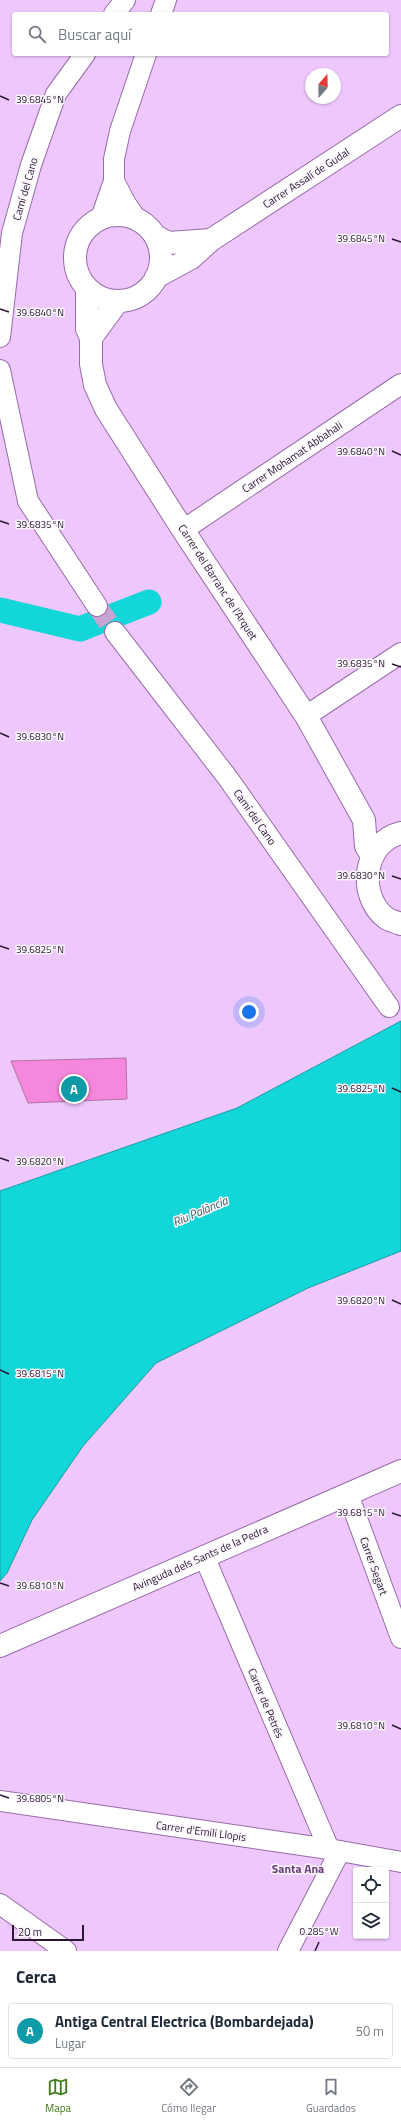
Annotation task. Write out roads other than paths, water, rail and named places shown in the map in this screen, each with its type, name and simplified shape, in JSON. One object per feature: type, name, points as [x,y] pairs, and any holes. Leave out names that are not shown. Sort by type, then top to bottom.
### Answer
[{"type":"street","points":[[116,12],[125,0]]},
{"type":"street","points":[[162,12],[166,0]]},
{"type":"street","name":"Camí del Cano","points":[[0,337],[12,233],[31,165],[56,94],[84,56]]},
{"type":"street","points":[[101,218],[114,181],[114,159],[120,131],[145,56]]},
{"type":"street","name":"Carrer Assalí de Gudal","points":[[156,277],[191,258],[211,240],[401,116]]},
{"type":"street","points":[[114,181],[126,204],[137,220]]},
{"type":"street","points":[[113,215],[125,216],[137,220],[147,227],[155,236],[160,249],[161,264],[150,287],[141,295],[130,300],[107,300],[87,289],[79,278],[74,264],[75,250],[80,237],[89,226],[101,218],[113,215]]},
{"type":"street","name":"Carrer Assalí de Gudal","points":[[155,236],[168,244],[211,240]]},
{"type":"street","name":"Carrer del Barranc de l'Arquet","points":[[87,289],[87,329],[91,338],[91,364],[95,385],[106,409],[183,530],[306,716],[364,820],[366,846],[372,856]]},
{"type":"street","points":[[91,338],[99,328],[108,312],[118,301]]},
{"type":"street","points":[[0,370],[28,501],[97,606]]},
{"type":"street","name":"Carrer Mohamat Abbahali","points":[[183,530],[401,384]]},
{"type":"street","name":"Camí del Cano","points":[[114,632],[227,777],[389,1007]]},
{"type":"street","points":[[306,716],[401,653]]},
{"type":"street","points":[[364,820],[399,834]]},
{"type":"street","points":[[399,834],[382,843],[372,856],[366,879],[372,901],[387,918],[401,924]]},
{"type":"street","name":"Avinguda dels Sants de la Pedra","points":[[0,1646],[401,1471]]},
{"type":"street","name":"Carrer Segart","points":[[348,1494],[401,1638]]},
{"type":"street","name":"Carrer de Petrés","points":[[204,1556],[335,1850]]},
{"type":"street","name":"Carrer d'Emili Llopis","points":[[0,1801],[335,1850],[401,1862]]},
{"type":"street","points":[[288,1951],[335,1850]]},
{"type":"street","points":[[0,1904],[66,1951]]},
{"type":"water","name":"Riu Palància","points":[[401,1021],[401,1251],[308,1288],[156,1363],[83,1446],[32,1520],[7,1573],[0,1581],[0,1191],[237,1108]]},
{"type":"waterway","points":[[0,610],[80,629],[149,602]]},
{"type":"tunnel","points":[[97,606],[115,632]]},
{"type":"place","name":"Antiga Central Electrica (Bombardejada)","points":[[74,1089]]},
{"type":"district","name":"Santa Ana","points":[[298,1868]]}]
